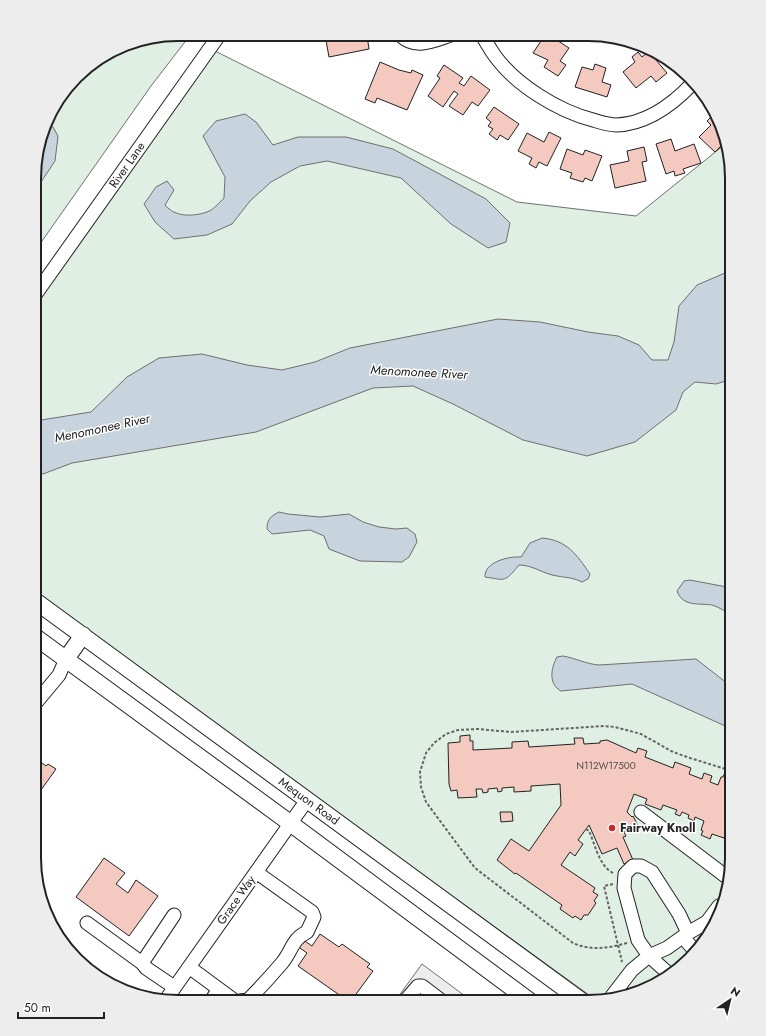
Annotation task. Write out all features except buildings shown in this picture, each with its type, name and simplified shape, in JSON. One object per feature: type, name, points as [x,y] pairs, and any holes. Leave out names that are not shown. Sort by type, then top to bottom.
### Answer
[{"type":"main road","name":"Mequon Road","points":[[41,605],[573,995]]},
{"type":"main road","points":[[66,659],[83,636]]},
{"type":"main road","points":[[41,641],[522,995]]},
{"type":"street","name":"River Lane","points":[[41,287],[215,41]]},
{"type":"street","points":[[408,41],[412,44],[432,41]]},
{"type":"street","points":[[486,41],[495,57],[512,75],[540,96],[560,108],[599,122],[615,125],[631,123],[661,112],[689,86]]},
{"type":"street","points":[[41,697],[59,675],[66,659]]},
{"type":"street","name":"Grace Way","points":[[169,995],[306,800]]},
{"type":"street","points":[[641,812],[724,875]]},
{"type":"street","points":[[666,971],[649,956],[638,940],[624,888],[625,874],[633,866],[641,866],[652,872],[679,914],[686,935],[692,947]]},
{"type":"street","points":[[253,995],[284,961],[295,940],[307,932],[314,917],[312,912],[256,872]]},
{"type":"street","points":[[615,992],[632,970],[649,956],[667,948],[707,922],[713,914]]},
{"type":"street","points":[[142,963],[174,915]]},
{"type":"street","points":[[86,923],[174,988]]},
{"type":"street","points":[[189,967],[228,995]]},
{"type":"street","points":[[411,995],[418,986],[422,986],[434,995]]},
{"type":"street","points":[[215,995],[219,989]]},
{"type":"path","points":[[638,940],[619,945],[593,948],[582,947],[573,943],[475,868],[426,802],[421,787],[420,772],[426,753],[434,743],[446,734],[458,730],[478,729],[512,732],[604,726],[628,729],[673,752],[725,769]]},
{"type":"path","points":[[586,829],[589,831],[603,865],[607,870],[616,874]]},
{"type":"path","points":[[615,879],[615,883],[604,886],[623,960],[620,966]]},
{"type":"green space","points":[[169,41],[186,41],[151,86],[41,242],[42,160],[51,125],[59,109],[69,95],[88,75],[109,59],[134,48],[151,44]]},
{"type":"green space","points":[[209,48],[517,202],[636,216],[721,147],[725,169],[725,867],[718,902],[711,919],[691,948],[678,961],[649,981],[632,988],[597,995],[589,995],[311,794],[41,605],[41,286]]},
{"type":"shaded area","points":[[422,964],[464,995],[399,995]]},
{"type":"water","points":[[245,114],[256,122],[273,145],[298,137],[346,137],[393,149],[486,199],[510,223],[506,242],[488,248],[451,224],[401,178],[327,161],[300,166],[271,182],[250,201],[232,224],[207,235],[174,239],[155,222],[144,204],[156,187],[167,181],[174,190],[165,205],[174,212],[184,215],[196,215],[207,212],[216,206],[224,198],[225,177],[203,136],[216,121]]},
{"type":"water","points":[[50,127],[53,127],[58,136],[55,161],[41,182],[42,160]]},
{"type":"water","name":"Menomonee River","points":[[725,273],[725,381],[716,384],[695,382],[683,392],[676,410],[635,442],[587,456],[523,440],[453,404],[413,386],[373,388],[256,432],[72,463],[43,474],[41,473],[41,420],[91,412],[127,377],[159,358],[202,354],[247,365],[282,370],[315,362],[350,348],[498,319],[540,322],[588,332],[618,336],[639,345],[652,360],[668,360],[674,342],[679,306],[697,285]]},
{"type":"water","points":[[279,512],[320,517],[349,514],[363,522],[379,527],[396,529],[407,528],[415,534],[417,542],[409,557],[402,562],[360,561],[329,549],[324,536],[310,530],[272,534],[267,529],[268,523],[272,516]]},
{"type":"water","points":[[542,538],[551,539],[565,545],[576,555],[590,574],[588,579],[582,582],[572,578],[552,575],[524,565],[519,565],[504,579],[485,577],[489,567],[493,564],[504,559],[521,557],[530,543]]},
{"type":"water","points":[[690,580],[725,587],[725,611],[712,605],[692,603],[683,600],[677,591],[684,581]]},
{"type":"water","points":[[563,656],[599,665],[696,659],[725,682],[725,726],[632,684],[561,691],[552,680],[553,666],[557,657]]},
{"type":"place","name":"Fairway Knoll","points":[[612,828]]}]
